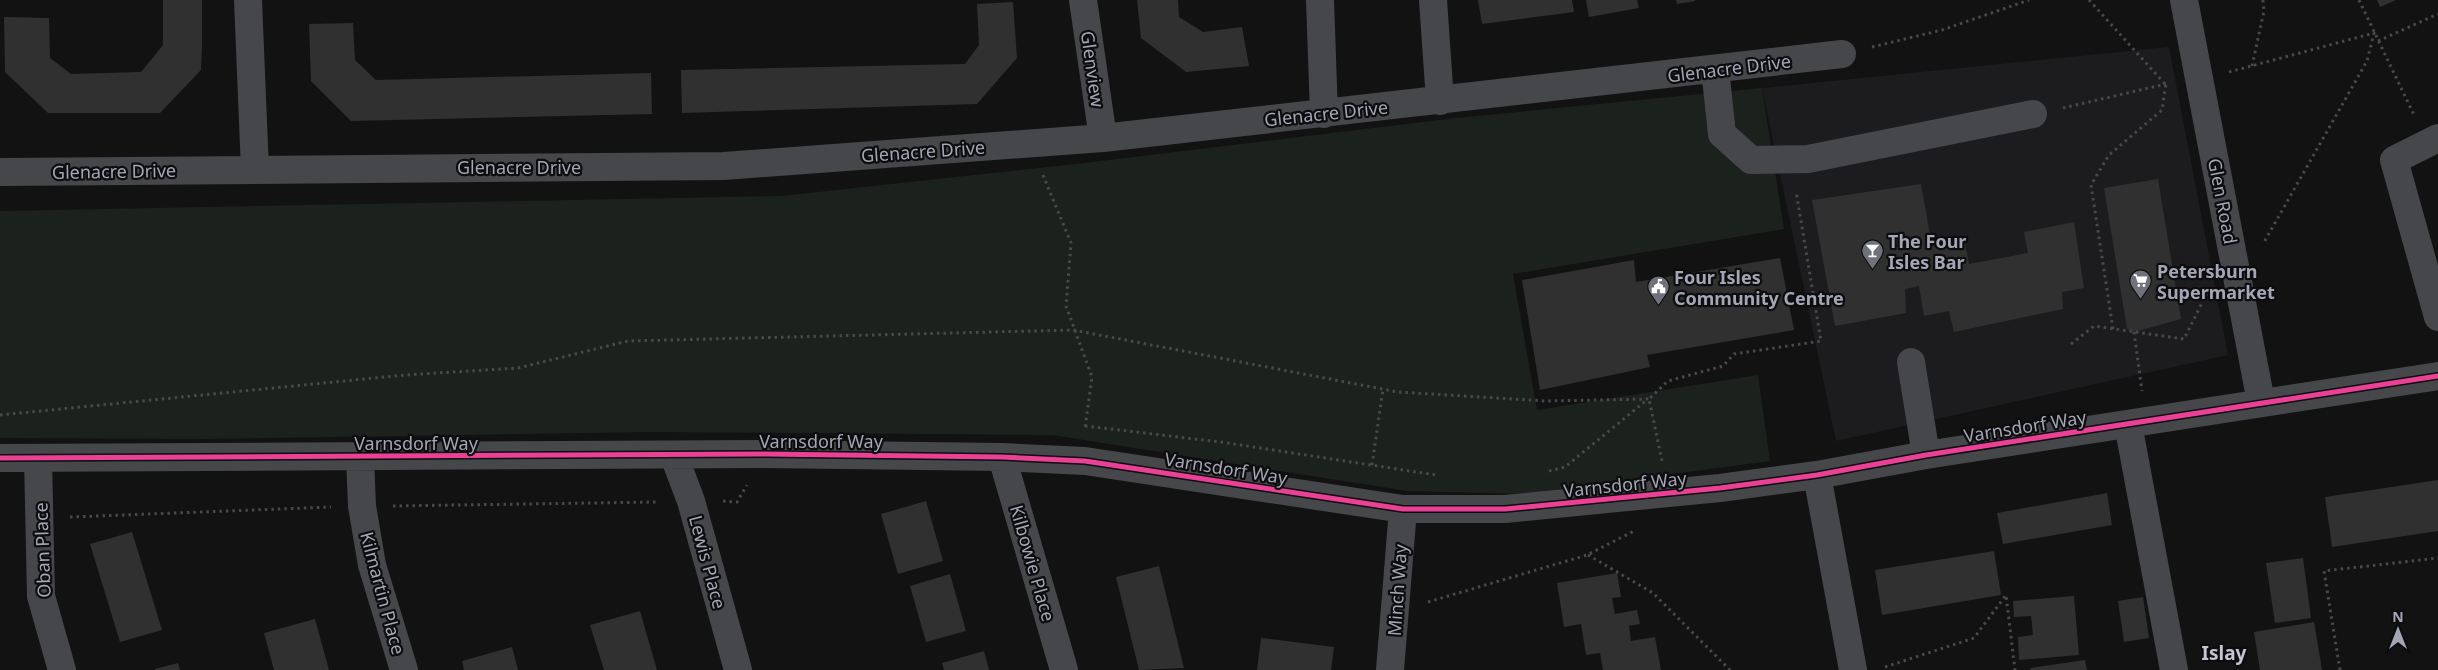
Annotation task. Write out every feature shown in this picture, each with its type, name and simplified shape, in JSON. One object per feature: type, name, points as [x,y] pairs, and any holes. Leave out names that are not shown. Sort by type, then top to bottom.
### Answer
[{"type":"street","points":[[248,0],[255,170]]},
{"type":"street","name":"Glenview","points":[[1083,0],[1103,138]]},
{"type":"street","points":[[1320,0],[1324,114]]},
{"type":"street","points":[[1433,0],[1440,101]]},
{"type":"street","name":"Glen Road","points":[[2184,0],[2261,402]]},
{"type":"street","name":"Glenacre Drive","points":[[0,172],[724,166],[1103,138],[1842,54]]},
{"type":"street","points":[[1715,69],[1722,134],[1751,160],[1808,159],[2033,114]]},
{"type":"street","points":[[2433,141],[2394,160],[2438,317]]},
{"type":"street","points":[[1910,362],[1926,455]]},
{"type":"street","name":"Varnsdorf Way","points":[[0,458],[1002,457],[1085,461],[1402,509],[1505,509],[1669,494],[1816,475],[1926,455],[2438,376]]},
{"type":"street","points":[[2137,422],[2174,670]]},
{"type":"street","name":"Lewis Place","points":[[674,456],[691,501],[738,670]]},
{"type":"street","name":"Kilmartin Place","points":[[360,457],[362,506],[372,565],[404,670]]},
{"type":"street","name":"Kilbowie Place","points":[[1002,457],[1064,670]]},
{"type":"street","name":"Oban Place","points":[[38,458],[41,596],[62,670]]},
{"type":"street","points":[[1816,475],[1852,670]]},
{"type":"street","name":"Minch Way","points":[[1390,670],[1396,611],[1402,509]]},
{"type":"path","points":[[1842,54],[1942,30],[2028,0]]},
{"type":"path","points":[[2089,0],[2166,84]]},
{"type":"path","points":[[2252,66],[2264,10],[2263,0]]},
{"type":"path","points":[[2359,0],[2374,33],[2433,141]]},
{"type":"path","points":[[2378,40],[2438,14]]},
{"type":"path","points":[[2226,73],[2374,33]]},
{"type":"path","points":[[2033,114],[2166,84]]},
{"type":"path","points":[[2113,329],[2091,185],[2109,155],[2162,110],[2166,84]]},
{"type":"path","points":[[1029,143],[1071,243],[1066,306],[1073,330],[1092,376],[1085,426],[1085,461]]},
{"type":"path","points":[[1546,471],[1565,467],[1649,399],[1668,381],[1723,366],[1734,354],[1821,341],[1791,159]]},
{"type":"path","points":[[0,415],[405,375],[518,368],[628,341],[1073,330],[1398,392],[1546,401],[1649,399]]},
{"type":"path","points":[[2134,332],[2137,422]]},
{"type":"path","points":[[1372,465],[1383,389]]},
{"type":"path","points":[[1649,399],[1669,494]]},
{"type":"path","points":[[1085,426],[1221,442],[1443,476]]},
{"type":"path","points":[[1396,611],[1587,555],[1640,528]]},
{"type":"path","points":[[1587,555],[1653,593],[1730,670]]},
{"type":"path","points":[[2340,670],[2324,571],[2438,558]]},
{"type":"path","points":[[1884,667],[1974,638],[2006,595],[2015,670]]},
{"type":"shaded area","points":[[2169,47],[2228,355],[1836,441],[1762,88]]},
{"type":"shaded area","points":[[1762,88],[1784,229],[1513,274],[1537,410],[1758,375],[1770,461],[1524,494],[1407,491],[1052,435],[647,432],[205,439],[0,438],[0,211],[781,196],[1084,163],[1456,118]]},
{"type":"building","points":[[163,0],[202,0],[202,45],[201,70],[160,113],[48,113],[5,72],[4,17],[49,18],[50,58],[71,74],[141,72],[163,45]]},
{"type":"building","points":[[1137,0],[1178,0],[1179,17],[1203,32],[1242,27],[1249,66],[1186,72],[1141,38]]},
{"type":"building","points":[[1478,0],[1572,0],[1574,12],[1482,24]]},
{"type":"building","points":[[1586,0],[1637,0],[1639,8],[1589,17]]},
{"type":"building","points":[[1676,0],[1695,0],[1695,1],[1677,4]]},
{"type":"building","points":[[2377,0],[2396,0],[2380,7]]},
{"type":"building","points":[[1013,2],[1017,58],[977,104],[682,113],[681,70],[965,64],[979,45],[977,4]]},
{"type":"building","points":[[353,23],[355,60],[376,80],[651,73],[652,114],[351,121],[311,81],[309,24]]},
{"type":"building","points":[[2158,179],[2181,319],[2134,332],[2127,329],[2104,188]]},
{"type":"building","points":[[1921,184],[1932,246],[1964,238],[1969,264],[2028,253],[2024,232],[2074,222],[2084,288],[2062,292],[2063,309],[1954,332],[1949,311],[1924,316],[1919,286],[1905,289],[1906,313],[1835,326],[1812,200]]},
{"type":"building","name":"Four Isles Community Centre","points":[[1780,258],[1794,330],[1647,355],[1650,367],[1540,390],[1522,280],[1634,260],[1636,282]]},
{"type":"building","points":[[2438,480],[2438,531],[2332,547],[2325,497]]},
{"type":"building","points":[[2107,493],[2112,525],[2003,544],[1997,513]]},
{"type":"building","points":[[926,501],[943,561],[898,574],[881,514]]},
{"type":"building","points":[[132,532],[162,630],[120,642],[90,544]]},
{"type":"building","points":[[1994,551],[2001,595],[1882,615],[1875,570]]},
{"type":"building","points":[[2303,558],[2311,618],[2275,623],[2266,563]]},
{"type":"building","points":[[1159,566],[1184,668],[1139,670],[1116,577]]},
{"type":"building","points":[[1617,573],[1621,597],[1612,598],[1615,614],[1637,610],[1640,624],[1629,626],[1631,641],[1655,637],[1661,670],[1603,670],[1600,653],[1586,655],[1581,624],[1564,627],[1557,583]]},
{"type":"building","points":[[950,574],[966,631],[926,642],[910,586]]},
{"type":"building","points":[[2074,596],[2079,655],[2019,660],[2018,637],[2033,635],[2031,616],[2014,617],[2013,601]]},
{"type":"building","points":[[2143,597],[2149,638],[2124,642],[2118,601]]},
{"type":"building","points":[[640,611],[657,670],[604,670],[590,625]]},
{"type":"building","points":[[315,619],[329,670],[274,670],[264,633]]},
{"type":"building","points":[[2314,622],[2322,670],[2260,670],[2254,632]]},
{"type":"building","points":[[1261,638],[1334,647],[1331,670],[1257,670]]},
{"type":"building","points":[[512,647],[518,670],[464,670],[462,661]]},
{"type":"building","points":[[984,651],[989,670],[944,670],[942,663]]},
{"type":"building","points":[[2085,660],[2087,670],[2031,670],[2030,668]]},
{"type":"building","points":[[178,663],[180,670],[155,670],[155,669]]},
{"type":"cycle path","points":[[0,458],[764,454],[1002,457],[1085,461],[1403,509],[1505,509],[1720,488],[1817,475],[1926,455],[2438,376]]},
{"type":"place","name":"The Four Isles Bar","points":[[1872,270]]},
{"type":"place","name":"Petersburn Supermarket","points":[[2141,300]]},
{"type":"place","name":"Four Isles Community Centre","points":[[1658,306]]},
{"type":"district","name":"Islay","points":[[2224,653]]}]
